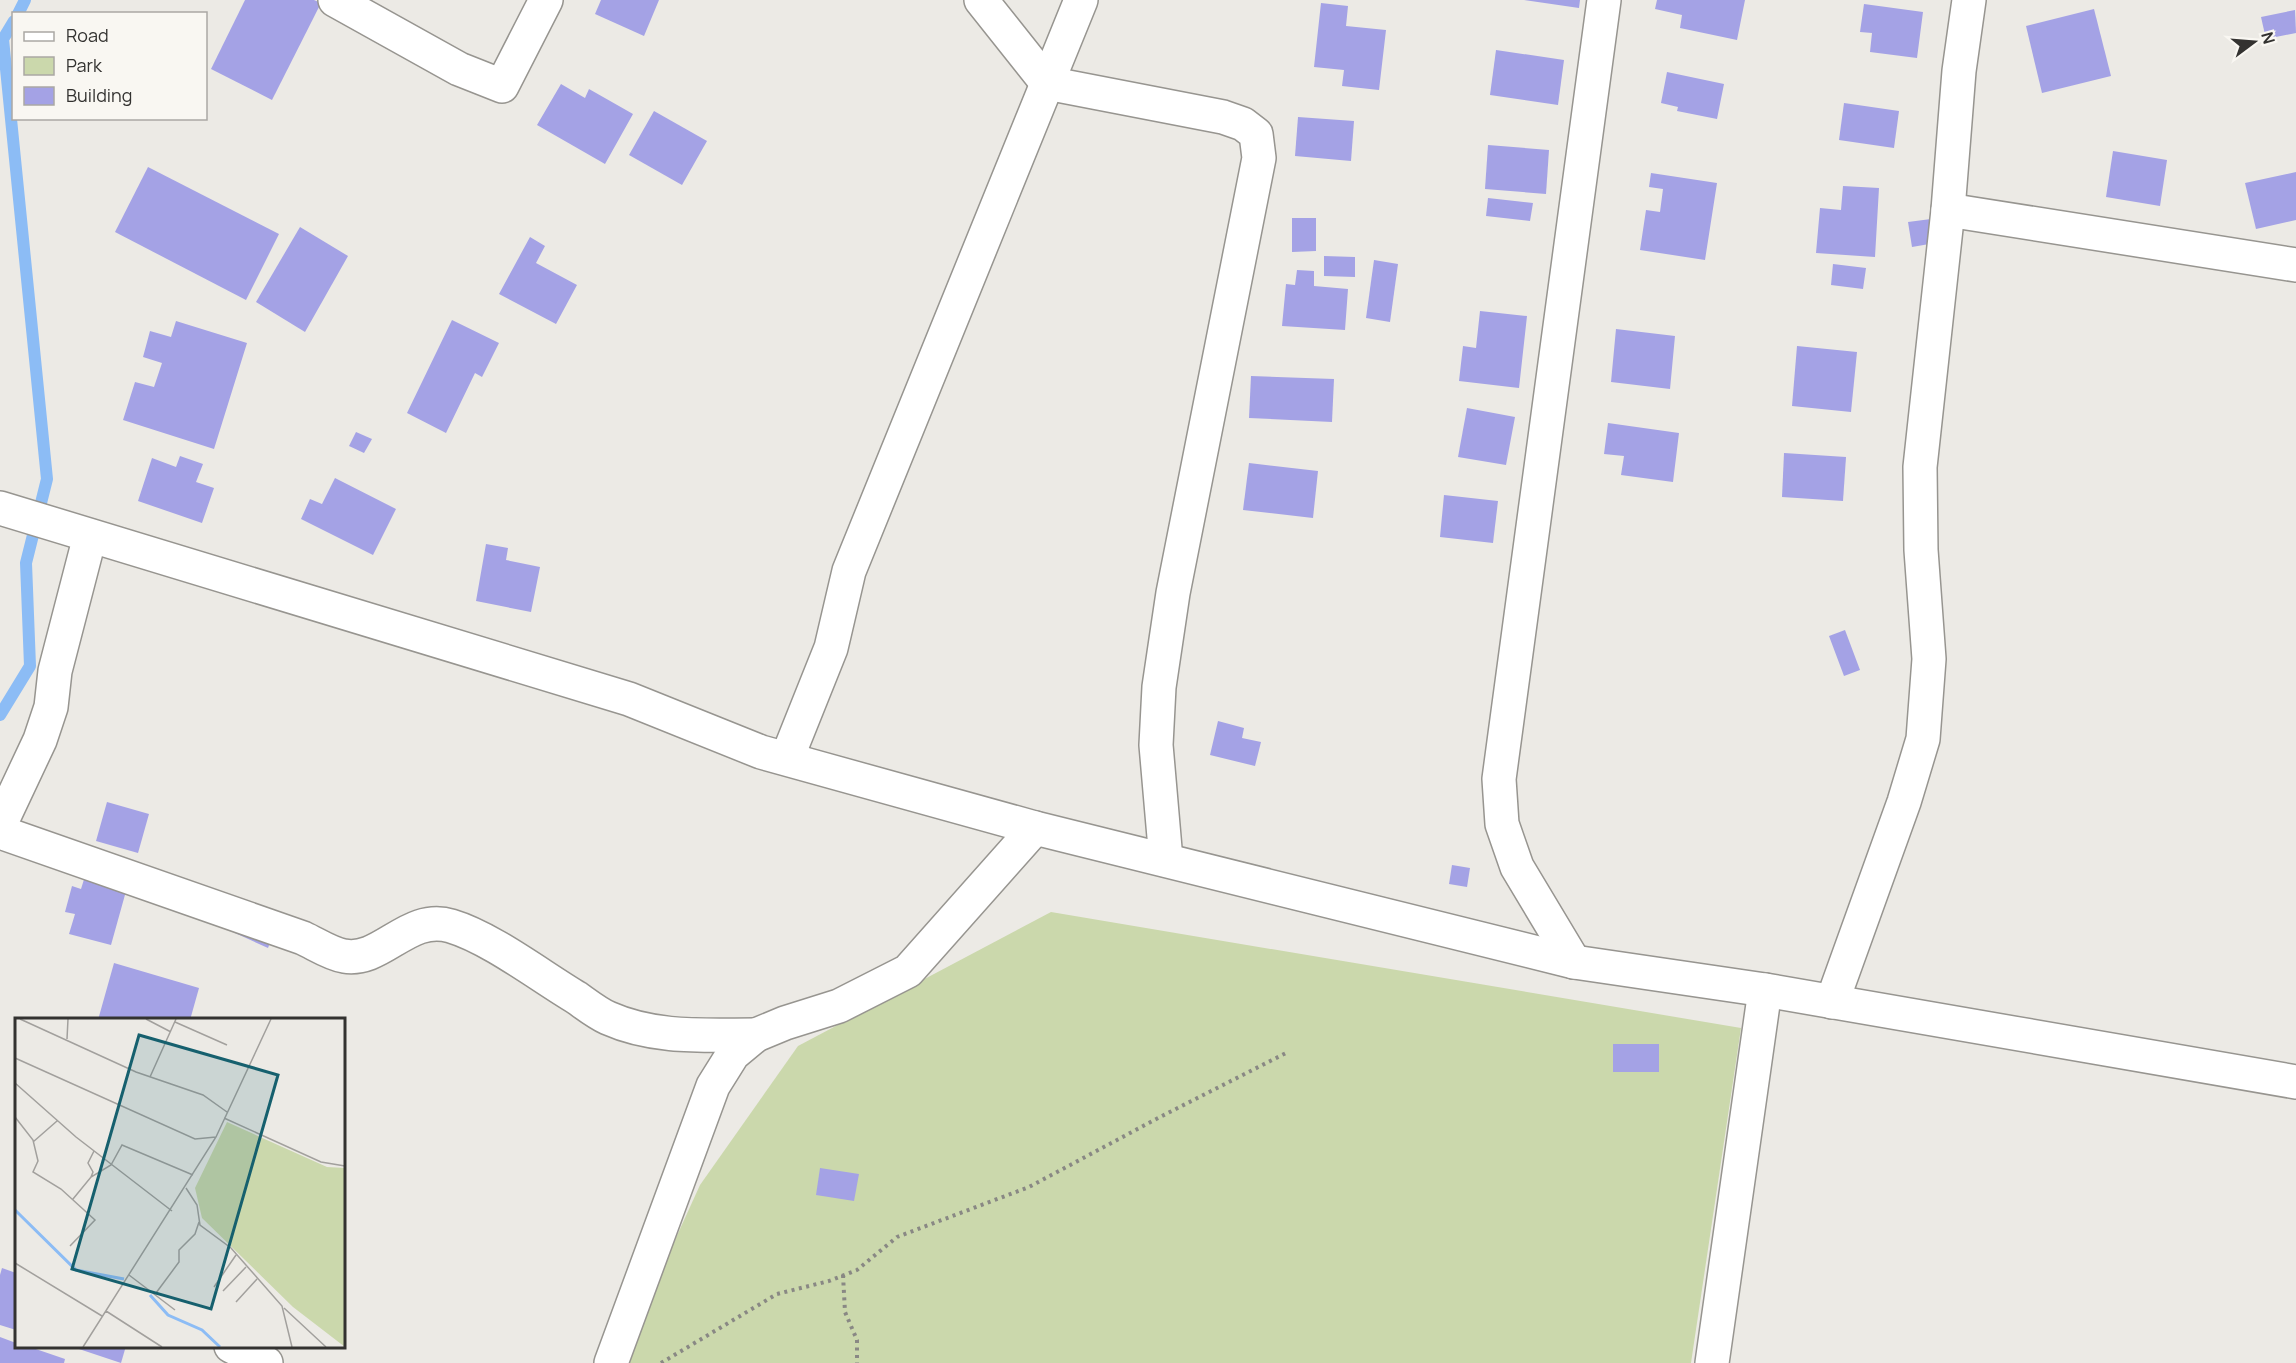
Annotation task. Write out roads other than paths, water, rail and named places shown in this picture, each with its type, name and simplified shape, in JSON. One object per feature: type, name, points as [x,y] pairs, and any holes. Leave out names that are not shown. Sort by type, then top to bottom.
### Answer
[{"type":"street","points":[[335,0],[459,69],[502,86],[546,0]]},
{"type":"street","points":[[981,0],[1047,83],[1233,120],[1256,134],[1260,158],[1173,593],[1159,687],[1156,745],[1166,860]]},
{"type":"street","points":[[787,758],[831,648],[849,571],[1081,0]]},
{"type":"street","points":[[1574,962],[1517,867],[1502,824],[1499,779],[1604,0]]},
{"type":"street","points":[[1832,1002],[1904,802],[1923,739],[1929,659],[1921,550],[1920,467],[1948,210],[1959,71],[1969,0]]},
{"type":"street","points":[[1948,210],[2296,265]]},
{"type":"street","points":[[0,508],[628,699],[761,752],[1035,828],[1574,962],[1765,990],[2296,1082]]},
{"type":"street","points":[[0,825],[40,740],[51,707],[55,671],[81,533]]},
{"type":"street","points":[[611,1363],[713,1086],[733,1054],[756,1035],[839,1006],[908,971],[1035,828]]},
{"type":"street","points":[[0,832],[303,938],[343,956],[357,957],[376,950],[400,934],[419,926],[448,925],[481,939],[607,1017],[641,1029],[675,1036],[756,1035]]},
{"type":"street","points":[[1712,1363],[1765,990]]},
{"type":"street","points":[[233,1348],[266,1363]]},
{"type":"waterway","points":[[19,12],[25,0]]},
{"type":"waterway","points":[[0,715],[30,666],[26,563],[47,479],[3,39],[12,24]]}]
